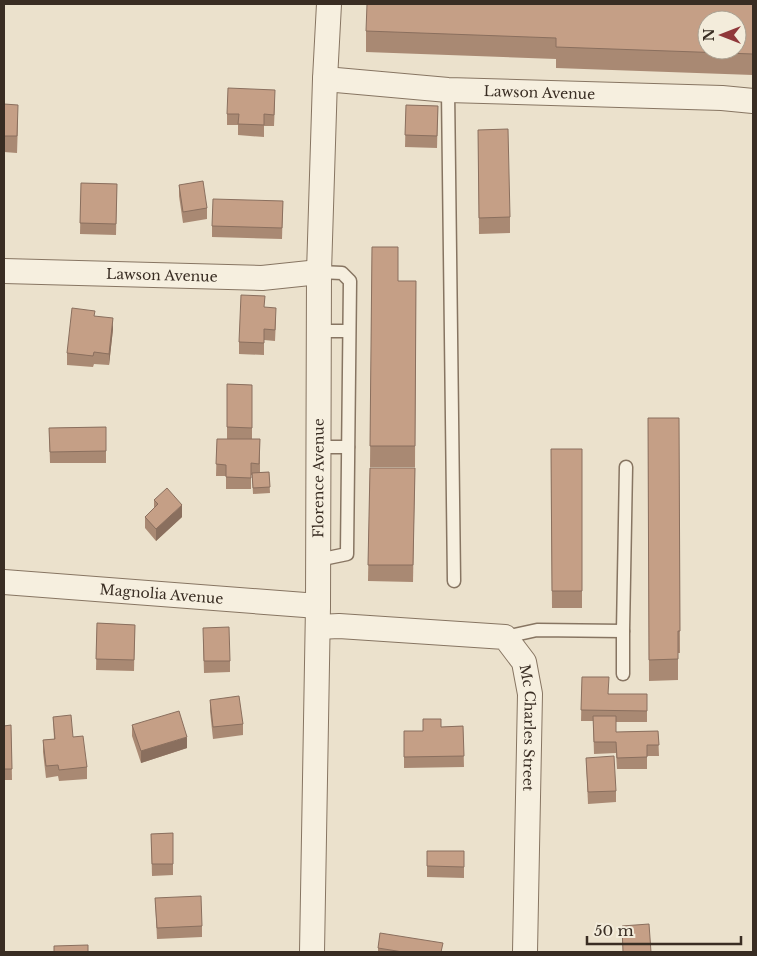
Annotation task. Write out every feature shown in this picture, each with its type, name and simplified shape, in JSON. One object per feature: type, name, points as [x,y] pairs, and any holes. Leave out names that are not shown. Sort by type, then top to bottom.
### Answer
[{"type":"street","name":"Florence Avenue","points":[[312,952],[318,616],[319,272],[329,4]]},
{"type":"street","name":"Lawson Avenue","points":[[325,79],[448,90],[722,98],[753,101]]},
{"type":"street","name":"Lawson Avenue","points":[[4,271],[262,278],[319,272]]},
{"type":"street","name":"Magnolia Avenue","points":[[4,582],[318,616]]},
{"type":"street","points":[[318,616],[339,626],[505,637]]},
{"type":"street","name":"Mc Charles Street","points":[[505,637],[524,662],[530,694],[525,952]]},
{"type":"lane","points":[[448,90],[454,581]]},
{"type":"lane","points":[[318,560],[348,554],[348,331],[350,281],[342,273],[319,272]]},
{"type":"lane","points":[[318,331],[348,331]]},
{"type":"lane","points":[[318,447],[348,447]]},
{"type":"lane","points":[[623,674],[626,467]]},
{"type":"lane","points":[[505,637],[538,630],[623,631]]},
{"type":"building","points":[[367,4],[753,4],[753,54],[747,54],[747,10],[697,10],[697,52],[556,47],[556,38],[366,31]]},
{"type":"building","points":[[228,88],[275,90],[274,115],[264,114],[264,125],[238,124],[239,114],[227,114]]},
{"type":"building","points":[[4,104],[18,105],[17,136],[4,136]]},
{"type":"building","points":[[406,105],[438,106],[437,136],[405,135]]},
{"type":"building","points":[[508,129],[510,217],[479,218],[478,130]]},
{"type":"building","points":[[203,181],[207,208],[183,212],[179,185]]},
{"type":"building","points":[[81,183],[117,184],[116,224],[80,223]]},
{"type":"building","points":[[213,199],[283,201],[282,228],[212,226]]},
{"type":"building","points":[[372,247],[398,247],[398,281],[416,281],[415,446],[370,446]]},
{"type":"building","points":[[241,295],[265,296],[264,307],[276,308],[275,330],[264,329],[264,343],[239,342]]},
{"type":"building","points":[[72,308],[95,311],[94,316],[113,318],[109,354],[94,352],[93,356],[67,353]]},
{"type":"building","points":[[227,384],[252,385],[252,428],[227,427]]},
{"type":"building","points":[[648,418],[679,418],[680,631],[678,631],[678,659],[649,660]]},
{"type":"building","points":[[106,427],[106,451],[50,452],[49,428]]},
{"type":"building","points":[[217,439],[260,439],[259,464],[251,463],[251,478],[226,477],[226,465],[216,464]]},
{"type":"building","points":[[551,449],[582,449],[582,591],[552,591]]},
{"type":"building","points":[[370,468],[415,468],[413,565],[368,565]]},
{"type":"building","points":[[269,472],[270,487],[253,488],[252,473]]},
{"type":"building","points":[[167,488],[182,505],[156,529],[145,517],[158,504],[154,500]]},
{"type":"building","points":[[97,623],[135,625],[134,660],[96,659]]},
{"type":"building","points":[[229,627],[230,661],[204,661],[203,628]]},
{"type":"building","points":[[582,677],[609,677],[608,694],[647,694],[647,711],[581,710]]},
{"type":"building","points":[[239,696],[243,724],[213,727],[210,700]]},
{"type":"building","points":[[179,711],[187,737],[141,751],[132,725]]},
{"type":"building","points":[[71,715],[73,737],[83,736],[87,767],[59,770],[58,765],[46,766],[43,740],[55,739],[53,717]]},
{"type":"building","points":[[593,716],[616,716],[616,732],[658,731],[659,745],[647,745],[647,757],[617,758],[616,742],[594,742]]},
{"type":"building","points":[[423,719],[441,719],[441,727],[463,726],[464,756],[404,757],[404,731],[423,731]]},
{"type":"building","points":[[11,725],[12,769],[4,769],[4,726]]},
{"type":"building","points":[[614,756],[616,791],[588,792],[586,758]]},
{"type":"building","points":[[173,833],[173,864],[152,864],[151,834]]},
{"type":"building","points":[[427,851],[464,851],[464,867],[427,866]]},
{"type":"building","points":[[201,896],[202,926],[157,928],[155,898]]},
{"type":"building","points":[[649,924],[651,952],[623,952],[622,926]]},
{"type":"building","points":[[380,933],[443,943],[441,952],[403,952],[378,948]]},
{"type":"building","points":[[88,945],[88,952],[54,952],[54,946]]}]
